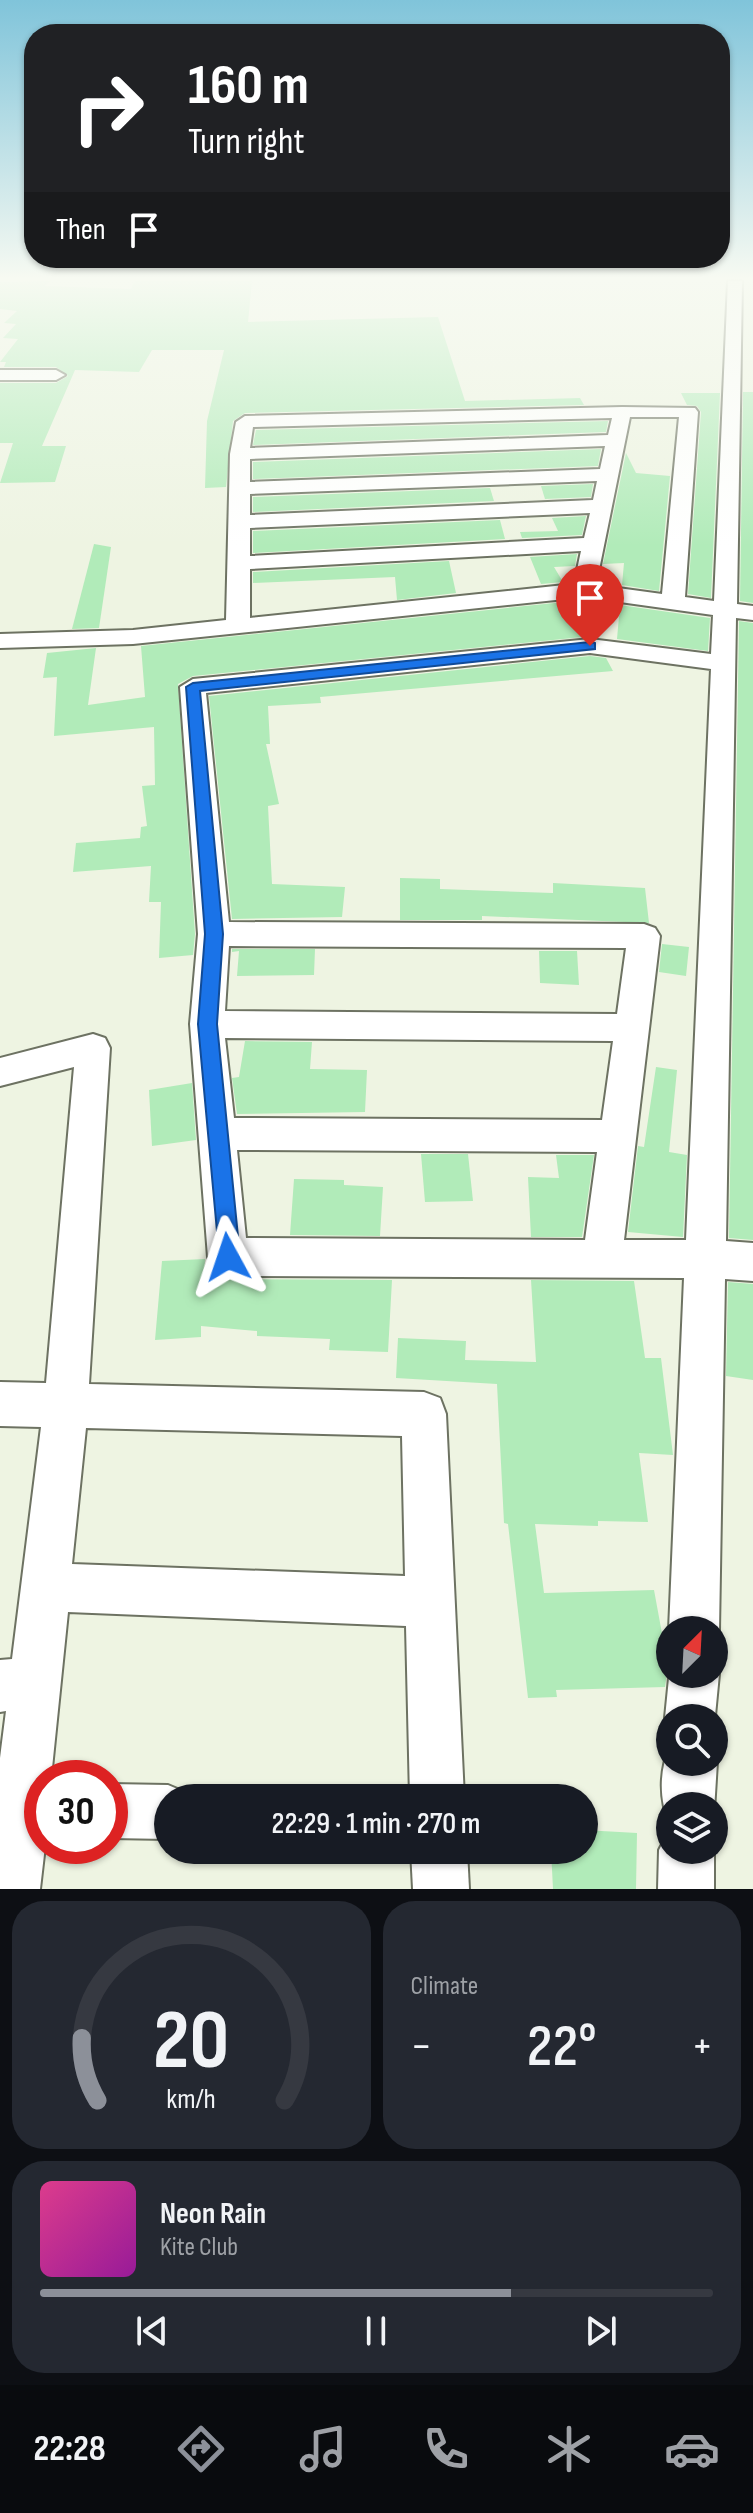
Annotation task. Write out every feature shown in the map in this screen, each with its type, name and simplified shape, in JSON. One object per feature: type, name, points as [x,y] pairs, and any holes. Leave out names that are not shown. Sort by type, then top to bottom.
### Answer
[{"type":"street","points":[[694,1616],[722,663],[739,611],[736,369]]},
{"type":"street","points":[[0,375],[56,375]]},
{"type":"street","points":[[584,590],[622,412]]},
{"type":"street","points":[[238,625],[240,454],[245,422],[689,412],[673,601]]},
{"type":"street","points":[[240,454],[615,440]]},
{"type":"street","points":[[241,488],[610,475]]},
{"type":"street","points":[[239,522],[602,506]]},
{"type":"street","points":[[240,563],[593,544]]},
{"type":"street","points":[[0,641],[133,637],[584,590],[739,611]]},
{"type":"street","points":[[722,663],[590,646],[193,687],[214,934],[207,1024],[228,1257],[706,1259],[753,1262]]},
{"type":"street","points":[[214,934],[644,936],[602,1259]]},
{"type":"street","points":[[207,1024],[632,1028]]},
{"type":"street","points":[[0,1072],[93,1048],[66,1406],[46,1587],[18,1684],[26,1760]]},
{"type":"street","points":[[217,1134],[618,1136]]},
{"type":"street","points":[[0,1404],[424,1414],[437,1784]]},
{"type":"street","points":[[46,1587],[431,1602]]},
{"type":"street","points":[[128,1811],[154,1812]]},
{"type":"street","points":[[12,1889],[24,1842]]},
{"type":"street","points":[[440,1864],[441,1889]]},
{"type":"street","points":[[686,1889],[687,1864]]},
{"type":"building","points":[[59,369],[141,369],[139,372],[75,370],[42,446],[66,446],[55,482],[0,483],[13,443],[0,443],[0,383],[56,383],[68,376]]},
{"type":"building","points":[[219,369],[455,369],[465,401],[580,398],[584,405],[245,413],[233,421],[226,487],[205,488],[207,421]]},
{"type":"building","points":[[743,392],[753,392],[753,603],[740,601]]},
{"type":"building","points":[[681,393],[720,393],[711,598],[688,594],[701,412],[697,406],[687,405]]},
{"type":"building","points":[[608,421],[606,432],[253,445],[256,430]]},
{"type":"building","points":[[601,449],[598,466],[253,479],[253,462]]},
{"type":"building","points":[[626,453],[636,473],[670,476],[659,591],[622,585],[624,563],[603,564]]},
{"type":"building","points":[[593,484],[591,497],[545,499],[541,486]]},
{"type":"building","points":[[490,488],[494,501],[253,512],[253,497]]},
{"type":"building","points":[[586,516],[582,535],[522,538],[520,532],[558,531],[552,518]]},
{"type":"building","points":[[500,520],[505,539],[253,553],[253,531]]},
{"type":"building","points":[[94,544],[111,547],[99,628],[72,629]]},
{"type":"building","points":[[577,554],[575,566],[554,567],[563,582],[541,584],[530,557]]},
{"type":"building","points":[[449,561],[456,593],[397,600],[395,577],[253,583],[253,572]]},
{"type":"building","points":[[574,601],[593,636],[193,676],[178,684],[195,934],[193,955],[159,958],[161,902],[149,902],[151,866],[73,872],[76,843],[140,838],[141,827],[147,826],[142,786],[155,785],[154,727],[54,736],[57,677],[43,678],[47,653],[96,648],[88,705],[145,697],[141,646]]},
{"type":"building","points":[[620,605],[710,618],[708,651],[617,639]]},
{"type":"building","points":[[739,621],[753,623],[753,1240],[729,1238]]},
{"type":"building","points":[[590,656],[606,658],[613,671],[320,697],[321,703],[268,706],[270,744],[266,744],[279,804],[268,806],[272,884],[345,887],[342,917],[232,919],[209,696]]},
{"type":"building","points":[[400,878],[440,879],[440,889],[553,893],[553,883],[645,888],[649,923],[482,916],[482,920],[400,920]]},
{"type":"building","points":[[662,944],[689,947],[686,976],[659,972]]},
{"type":"building","points":[[232,949],[315,949],[314,975],[237,976],[239,951],[232,952]]},
{"type":"building","points":[[539,951],[577,951],[579,985],[540,983]]},
{"type":"building","points":[[245,1041],[312,1042],[310,1069],[367,1070],[365,1112],[237,1114],[232,1078],[239,1077]]},
{"type":"building","points":[[656,1067],[677,1070],[669,1152],[687,1155],[683,1237],[628,1232],[638,1146],[644,1147]]},
{"type":"building","points":[[192,1083],[196,1140],[152,1146],[149,1090]]},
{"type":"building","points":[[421,1154],[468,1154],[473,1201],[425,1202]]},
{"type":"building","points":[[556,1155],[594,1155],[582,1237],[531,1237],[528,1177],[559,1178]]},
{"type":"building","points":[[294,1179],[344,1180],[344,1185],[383,1187],[380,1236],[290,1235]]},
{"type":"building","points":[[205,1259],[204,1275],[228,1279],[392,1280],[388,1352],[329,1350],[330,1339],[257,1336],[257,1331],[201,1326],[201,1337],[155,1340],[162,1261]]},
{"type":"building","points":[[531,1280],[634,1281],[645,1358],[661,1358],[673,1455],[639,1453],[648,1522],[598,1521],[598,1526],[535,1524],[544,1593],[654,1590],[659,1616],[656,1616],[656,1687],[556,1690],[557,1697],[528,1698],[508,1524],[504,1523],[497,1384],[396,1378],[398,1338],[466,1341],[465,1360],[536,1362]]},
{"type":"building","points":[[728,1282],[753,1284],[753,1380],[726,1376]]},
{"type":"building","points":[[598,1831],[637,1833],[636,1889],[553,1889],[552,1864],[598,1864]]},
{"type":"route","points":[[228,1257],[207,1024],[214,934],[193,687],[590,646]]}]
